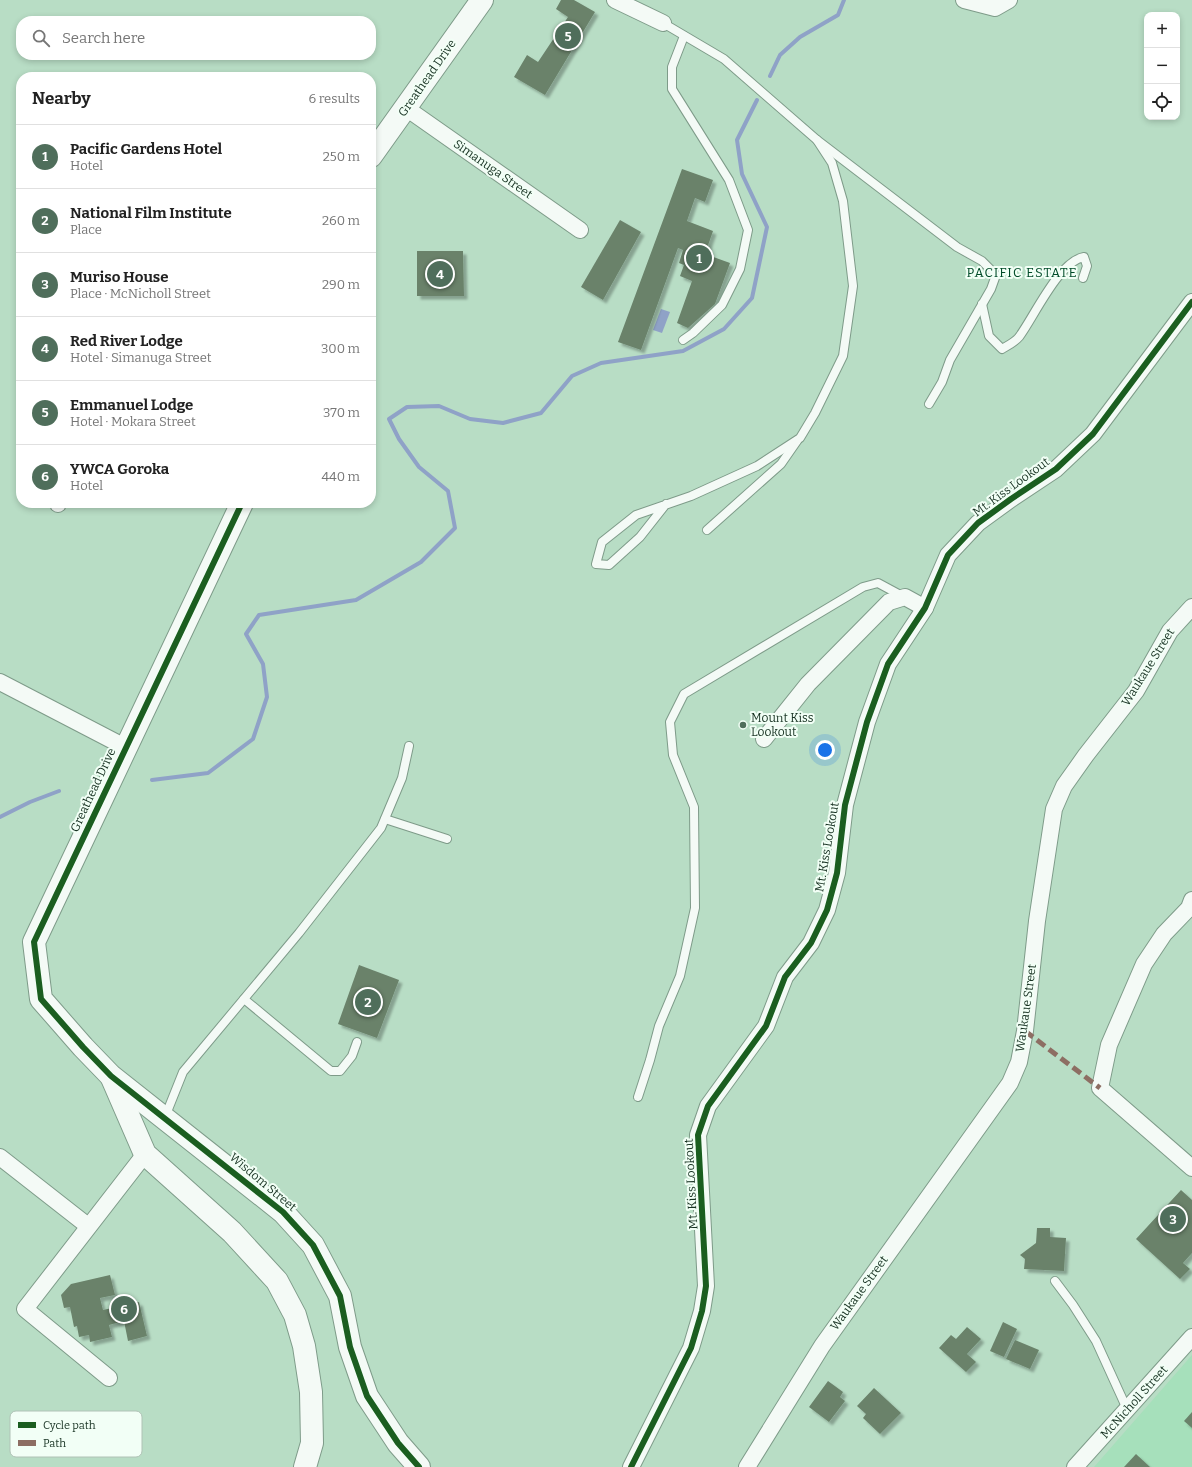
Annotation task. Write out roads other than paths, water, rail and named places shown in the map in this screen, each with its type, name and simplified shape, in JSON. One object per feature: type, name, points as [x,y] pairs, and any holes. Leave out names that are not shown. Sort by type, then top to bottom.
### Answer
[{"type":"street","name":"Greathead Drive","points":[[376,149],[482,0]]},
{"type":"street","points":[[616,0],[663,23]]},
{"type":"street","points":[[964,0],[995,8],[1009,0]]},
{"type":"street","name":"Simanuga Street","points":[[406,108],[580,230]]},
{"type":"street","name":"Mt. Kiss Lookout","points":[[631,1467],[691,1348],[702,1311],[706,1286],[698,1135],[708,1106],[766,1026],[785,977],[811,943],[827,910],[837,872],[845,805],[867,722],[888,664],[925,608],[948,555],[978,523],[1056,469],[1093,434],[1192,302]]},
{"type":"street","name":"Greathead Drive","points":[[111,1076],[83,1047],[41,999],[34,942],[240,508]]},
{"type":"street","points":[[764,739],[808,684],[889,602],[905,597],[925,608]]},
{"type":"street","name":"Waukaue Street","points":[[747,1467],[822,1346],[1010,1083],[1019,1062],[1025,1031],[1037,921],[1054,809],[1064,786],[1136,691],[1170,631],[1192,607]]},
{"type":"street","points":[[0,682],[125,748]]},
{"type":"street","points":[[1192,900],[1189,908],[1164,934],[1144,964],[1109,1045],[1100,1088],[1192,1168]]},
{"type":"street","points":[[111,1076],[145,1154],[232,1232],[277,1281],[295,1315],[304,1346],[311,1392],[312,1443],[305,1467]]},
{"type":"street","name":"Wisdom Street","points":[[111,1076],[165,1117],[283,1212],[313,1245],[340,1296],[350,1347],[367,1396],[398,1443],[419,1467]]},
{"type":"street","points":[[109,1378],[25,1309],[145,1154]]},
{"type":"street","points":[[0,1157],[88,1226]]},
{"type":"street","name":"McNicholl Street","points":[[1075,1467],[1192,1337]]},
{"type":"lane","points":[[663,23],[724,59],[817,140],[957,247],[982,261],[996,275],[991,289],[950,360],[942,382],[929,404]]},
{"type":"lane","points":[[683,340],[693,333],[722,305],[740,269],[748,230],[729,180],[672,89],[672,67],[684,36]]},
{"type":"lane","points":[[707,530],[781,464],[800,438],[815,413],[842,356],[853,286],[843,201],[832,162],[817,140]]},
{"type":"lane","points":[[982,304],[989,336],[1002,350],[1018,338],[1054,282],[1076,258],[1084,256],[1087,266],[1084,278]]},
{"type":"lane","points":[[666,504],[640,537],[609,565],[596,564],[602,542],[636,515],[666,504],[691,496],[757,466],[800,438]]},
{"type":"lane","points":[[638,1098],[659,1026],[680,976],[695,908],[694,807],[673,755],[670,722],[684,694],[863,586],[878,583],[905,597]]},
{"type":"lane","points":[[165,1117],[183,1072],[244,999],[381,828],[402,778],[409,746]]},
{"type":"lane","points":[[385,819],[448,839]]},
{"type":"lane","points":[[244,999],[331,1071],[340,1070],[352,1056],[357,1042]]},
{"type":"lane","points":[[1055,1281],[1074,1305],[1096,1341],[1127,1409]]},
{"type":"water","points":[[661,309],[670,312],[662,333],[653,330]]},
{"type":"waterway","points":[[770,76],[780,55],[800,37],[838,15],[844,0]]},
{"type":"waterway","points":[[152,780],[208,773],[253,739],[267,697],[263,664],[246,634],[259,615],[356,600],[421,562],[455,528],[448,491],[419,467],[399,439],[389,419],[407,407],[439,406],[470,419],[503,423],[541,413],[572,376],[601,363],[683,351],[724,329],[752,298],[767,227],[742,174],[737,140],[757,100]]},
{"type":"waterway","points":[[0,817],[30,802],[59,791]]},
{"type":"place","name":"Emmanuel Lodge","points":[[568,36]]},
{"type":"place","name":"Pacific Gardens Hotel","points":[[699,258]]},
{"type":"place","name":"Red River Lodge","points":[[440,274]]},
{"type":"place","name":"Mount Kiss Lookout","points":[[743,725]]},
{"type":"place","name":"National Film Institute","points":[[368,1002]]},
{"type":"place","name":"Muriso House","points":[[1173,1219]]},
{"type":"place","name":"YWCA Goroka","points":[[124,1309]]},
{"type":"district","name":"PACIFIC ESTATE","points":[[1022,272]]}]
